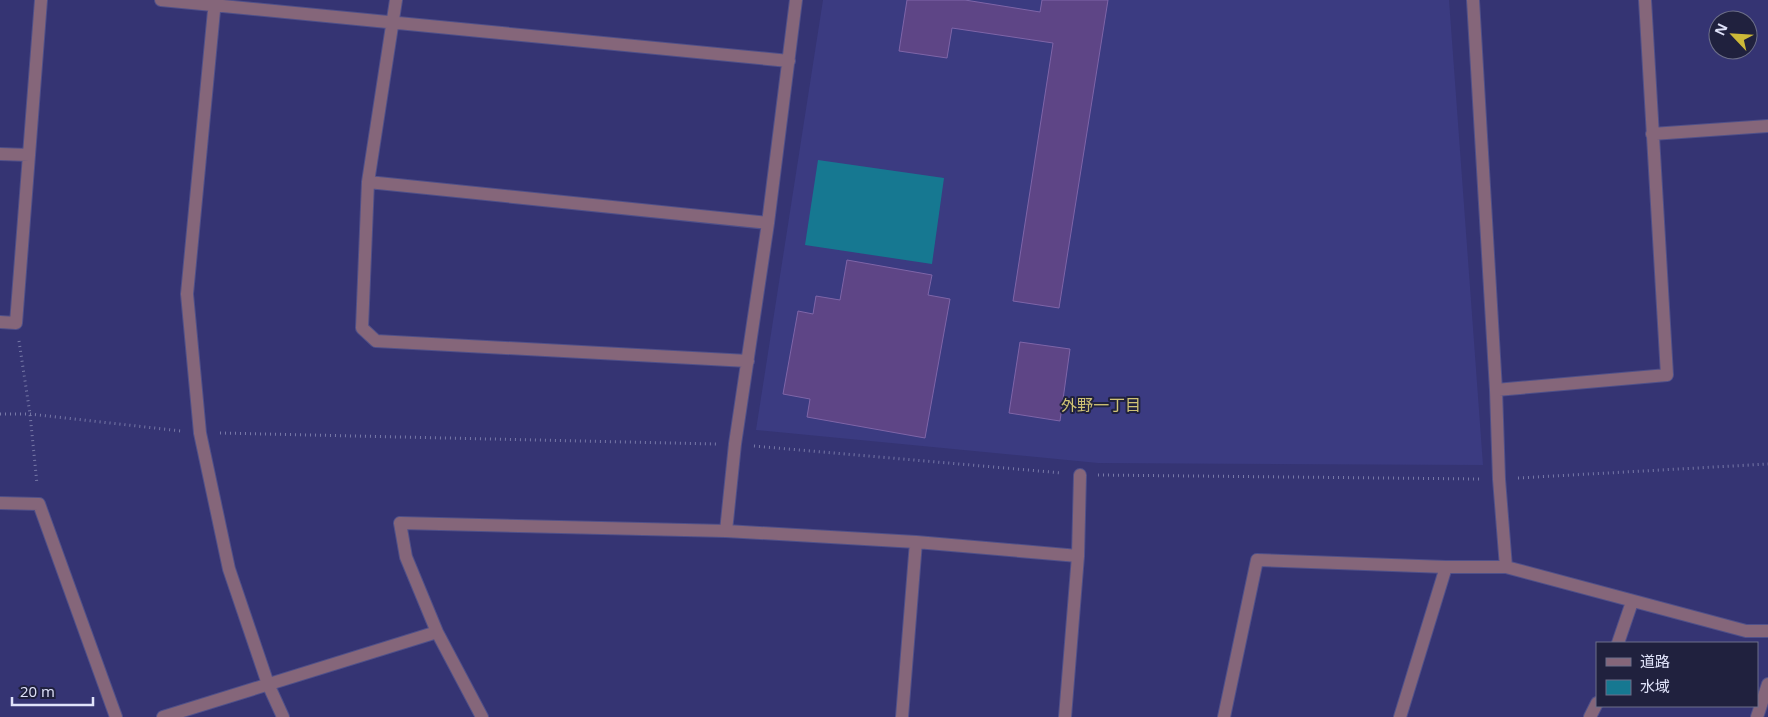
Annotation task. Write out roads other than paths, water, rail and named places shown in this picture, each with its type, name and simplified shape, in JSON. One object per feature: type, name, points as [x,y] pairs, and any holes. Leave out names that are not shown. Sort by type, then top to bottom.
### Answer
[{"type":"street","points":[[0,322],[16,323],[41,0]]},
{"type":"street","points":[[161,0],[214,2],[392,22],[789,61]]},
{"type":"street","points":[[396,0],[368,182],[362,328],[376,341],[748,360]]},
{"type":"street","points":[[726,531],[735,444],[768,223],[796,0]]},
{"type":"street","points":[[1473,0],[1496,390],[1499,480],[1506,567]]},
{"type":"street","points":[[1496,390],[1667,375],[1645,0]]},
{"type":"street","points":[[214,2],[187,294],[200,433],[229,569],[268,684],[283,717]]},
{"type":"street","points":[[1652,134],[1768,126]]},
{"type":"street","points":[[0,154],[29,155]]},
{"type":"street","points":[[368,182],[768,223]]},
{"type":"street","points":[[1065,717],[1078,556],[1080,475]]},
{"type":"street","points":[[0,503],[39,504],[116,717]]},
{"type":"street","points":[[482,717],[437,632],[406,557],[400,523],[726,531],[916,542],[1078,556]]},
{"type":"street","points":[[902,717],[916,542]]},
{"type":"street","points":[[1224,717],[1257,560],[1446,567],[1506,567],[1746,631],[1768,631]]},
{"type":"street","points":[[1400,717],[1446,567]]},
{"type":"street","points":[[1618,642],[1632,602]]},
{"type":"street","points":[[163,717],[437,632]]},
{"type":"street","points":[[1756,717],[1768,684]]},
{"type":"street","points":[[1590,717],[1596,705]]},
{"type":"water","points":[[818,160],[944,178],[932,264],[805,245]]},
{"type":"district","name":"外野一丁目","points":[[1101,405]]}]
